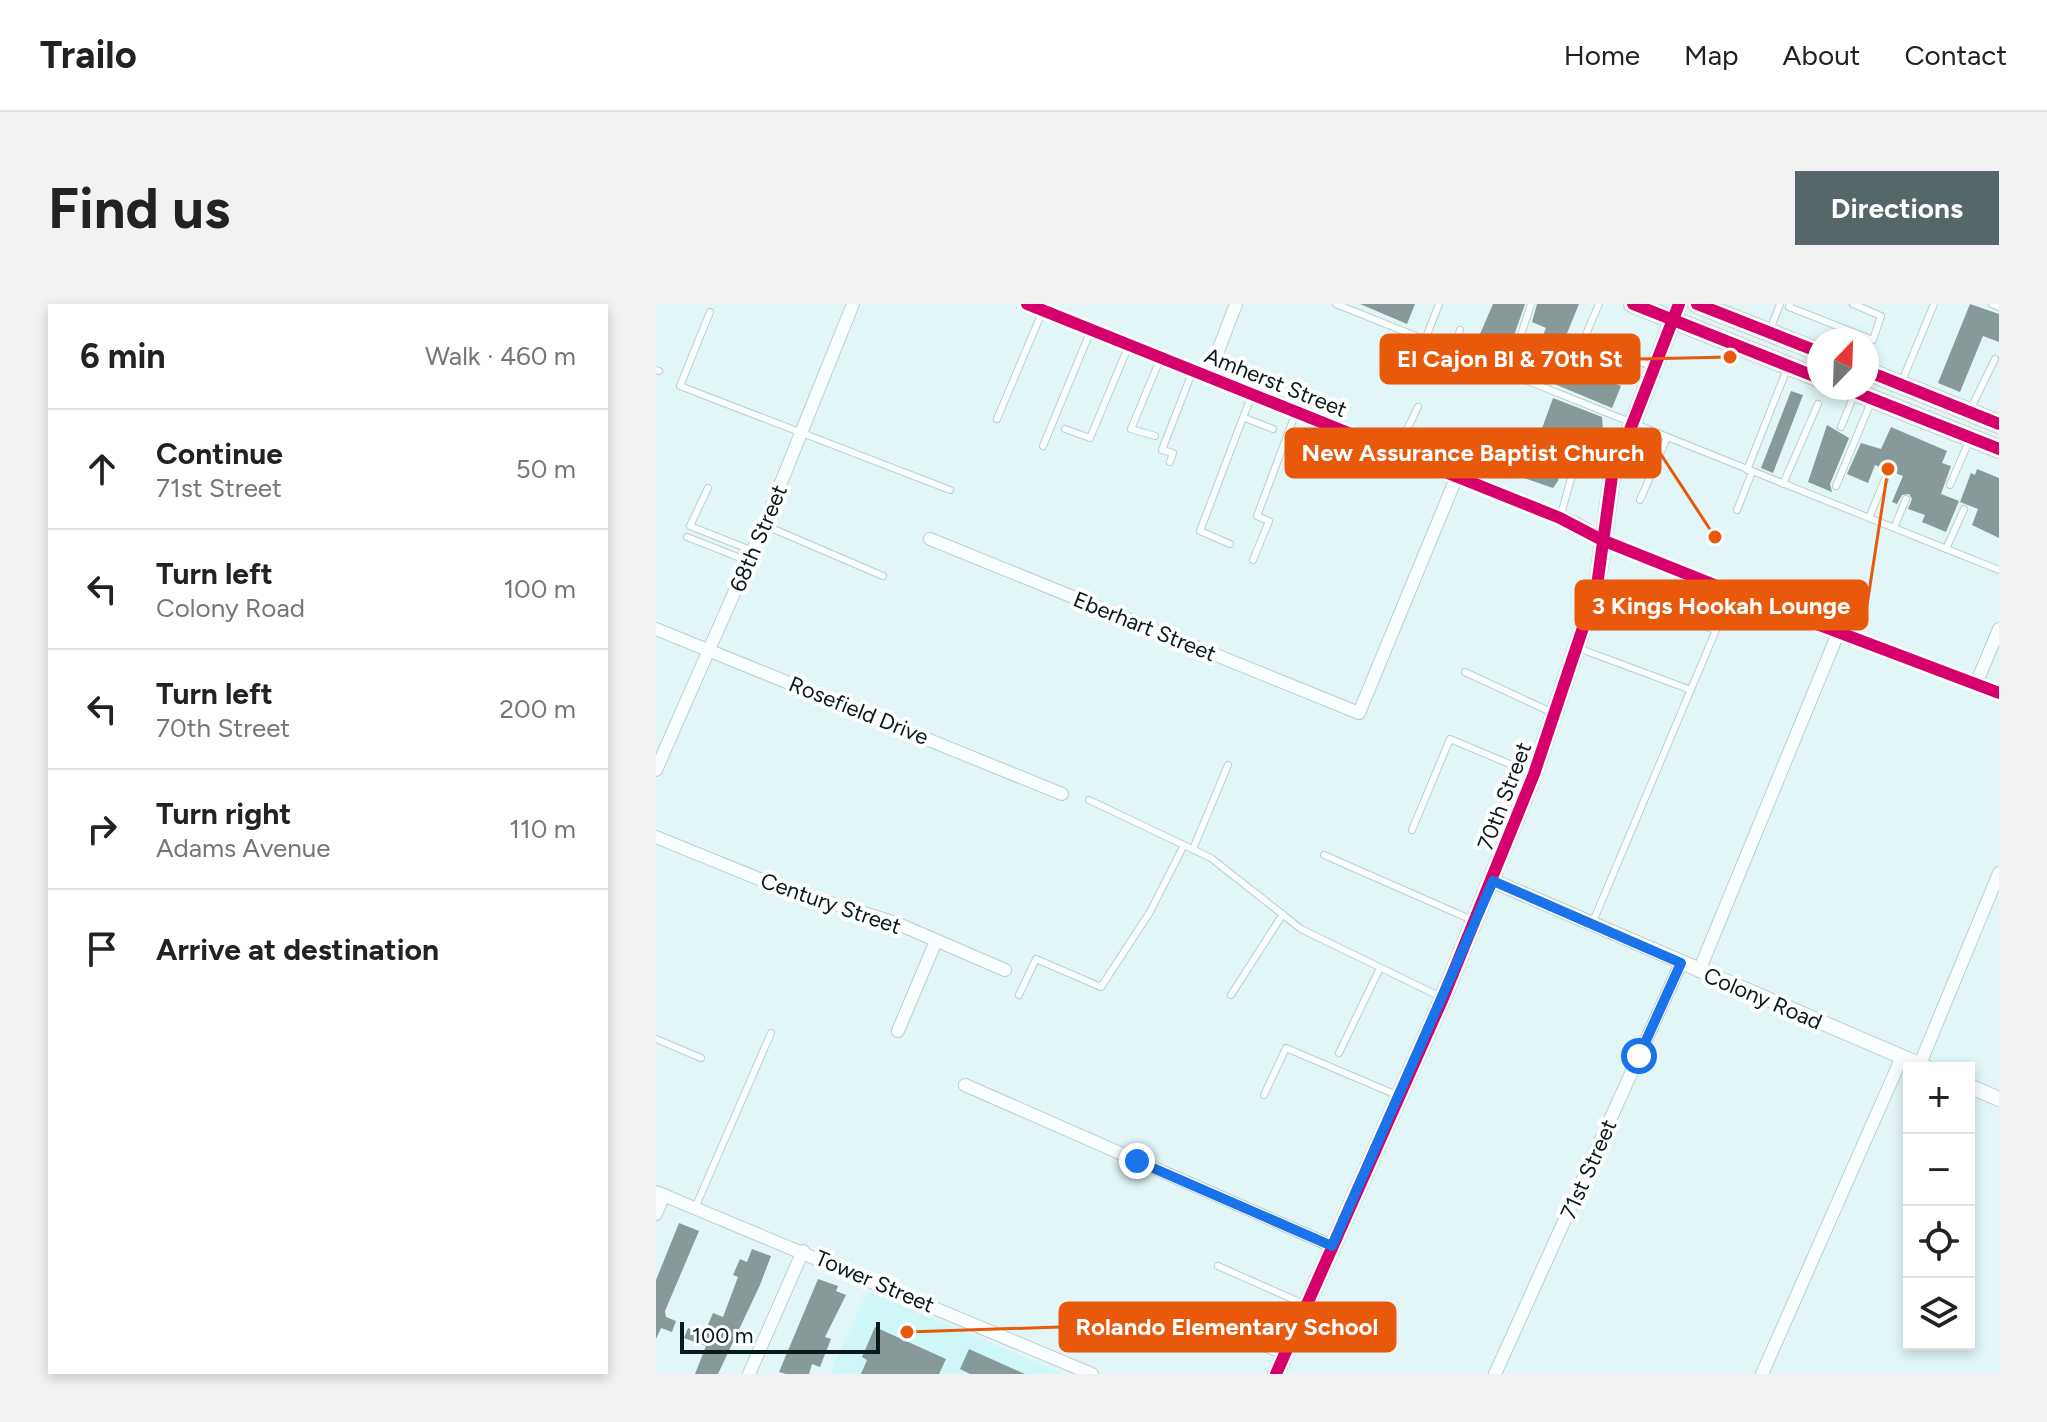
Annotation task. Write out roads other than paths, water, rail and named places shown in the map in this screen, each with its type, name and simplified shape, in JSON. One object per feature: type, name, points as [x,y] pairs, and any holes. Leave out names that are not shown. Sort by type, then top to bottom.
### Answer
[{"type":"main road","points":[[1633,304],[1676,312],[1807,373]]},
{"type":"main road","points":[[1697,304],[1726,309],[1769,332],[1807,347]]},
{"type":"main road","name":"70th Street","points":[[1276,1374],[1443,998],[1534,774],[1597,586],[1612,476],[1676,312]]},
{"type":"main road","points":[[1879,376],[1999,424]]},
{"type":"main road","points":[[1876,400],[1999,449]]},
{"type":"street","name":"68th Street","points":[[656,770],[751,556],[853,304]]},
{"type":"street","name":"Amherst Street","points":[[1027,304],[1560,518],[1602,540],[1999,693]]},
{"type":"street","points":[[1208,377],[1236,304]]},
{"type":"street","name":"Eberhart Street","points":[[930,539],[1359,713],[1457,476]]},
{"type":"street","name":"Rosefield Drive","points":[[656,629],[710,648],[1062,794]]},
{"type":"street","points":[[1976,684],[1999,629]]},
{"type":"street","points":[[1699,971],[1839,631]]},
{"type":"street","name":"Century Street","points":[[656,837],[779,887],[896,923],[1005,970]]},
{"type":"street","points":[[1926,1062],[1999,873]]},
{"type":"street","name":"Colony Road","points":[[1493,881],[1914,1062]]},
{"type":"street","points":[[898,1031],[936,941]]},
{"type":"street","name":"71st Street","points":[[1495,1374],[1681,963]]},
{"type":"street","points":[[1762,1374],[1902,1057]]},
{"type":"street","points":[[965,1085],[1332,1246]]},
{"type":"street","points":[[1975,1089],[1999,1099]]},
{"type":"street","points":[[656,1214],[660,1194]]},
{"type":"street","name":"Tower Street","points":[[660,1194],[1092,1374]]},
{"type":"street","points":[[749,1374],[803,1251]]},
{"type":"lane","points":[[1336,304],[1999,570]]},
{"type":"lane","points":[[1425,340],[1439,304]]},
{"type":"lane","points":[[1518,344],[1531,304]]},
{"type":"lane","points":[[1599,304],[1584,339],[1653,367]]},
{"type":"lane","points":[[1769,332],[1780,304]]},
{"type":"lane","points":[[1790,304],[1789,307],[1834,328]]},
{"type":"lane","points":[[1853,304],[1881,316],[1877,328]]},
{"type":"lane","points":[[1901,384],[1934,304]]},
{"type":"lane","points":[[1992,304],[1999,307]]},
{"type":"lane","points":[[997,419],[1043,310]]},
{"type":"lane","points":[[710,312],[680,386],[950,490]]},
{"type":"lane","points":[[1043,446],[1091,330]]},
{"type":"lane","points":[[1454,352],[1460,330]]},
{"type":"lane","points":[[1065,429],[1090,438],[1129,345]]},
{"type":"lane","points":[[1155,436],[1131,429],[1161,357]]},
{"type":"lane","points":[[1969,412],[1995,359]]},
{"type":"lane","points":[[1737,510],[1788,366]]},
{"type":"lane","points":[[1170,462],[1173,453],[1162,450],[1193,370]]},
{"type":"lane","points":[[1230,544],[1200,531],[1252,394]]},
{"type":"lane","points":[[1841,427],[1848,400]]},
{"type":"lane","points":[[1836,486],[1873,400]]},
{"type":"lane","points":[[1783,484],[1818,404]]},
{"type":"lane","points":[[1396,452],[1418,407]]},
{"type":"lane","points":[[1253,560],[1269,521],[1257,516],[1296,412]]},
{"type":"lane","points":[[1245,418],[1273,429]]},
{"type":"lane","points":[[1950,485],[1970,437]]},
{"type":"lane","points":[[1640,500],[1667,438]]},
{"type":"lane","points":[[1560,518],[1581,443],[1620,454]]},
{"type":"lane","points":[[1869,518],[1885,479]]},
{"type":"lane","points":[[708,488],[690,526],[751,556]]},
{"type":"lane","points":[[1894,528],[1906,499]]},
{"type":"lane","points":[[1946,549],[1964,509]]},
{"type":"lane","points":[[764,525],[883,576]]},
{"type":"lane","points":[[687,537],[751,556]]},
{"type":"lane","points":[[1597,586],[1715,630]]},
{"type":"lane","points":[[1592,925],[1732,592]]},
{"type":"lane","points":[[1578,648],[1691,690]]},
{"type":"lane","points":[[1465,672],[1556,714]]},
{"type":"lane","points":[[1412,830],[1450,739],[1534,774]]},
{"type":"lane","points":[[1193,849],[1228,765]]},
{"type":"lane","points":[[1089,800],[1211,858],[1301,929],[1443,998]]},
{"type":"lane","points":[[1019,995],[1036,959],[1101,987],[1150,912],[1184,845]]},
{"type":"lane","points":[[1324,855],[1476,921]]},
{"type":"lane","points":[[1231,995],[1283,914]]},
{"type":"lane","points":[[1339,1053],[1380,968]]},
{"type":"lane","points":[[695,1208],[771,1033]]},
{"type":"lane","points":[[656,1039],[701,1058]]},
{"type":"lane","points":[[1264,1095],[1286,1048],[1399,1096]]},
{"type":"lane","points":[[1218,1266],[1306,1305]]},
{"type":"lane","points":[[1200,1322],[1284,1356]]},
{"type":"place","name":"El Cajon Bl & 70th St","points":[[1730,357]]},
{"type":"place","name":"3 Kings Hookah Lounge","points":[[1888,469]]},
{"type":"place","name":"New Assurance Baptist Church","points":[[1715,537]]},
{"type":"place","name":"Rolando Elementary School","points":[[907,1332]]}]
